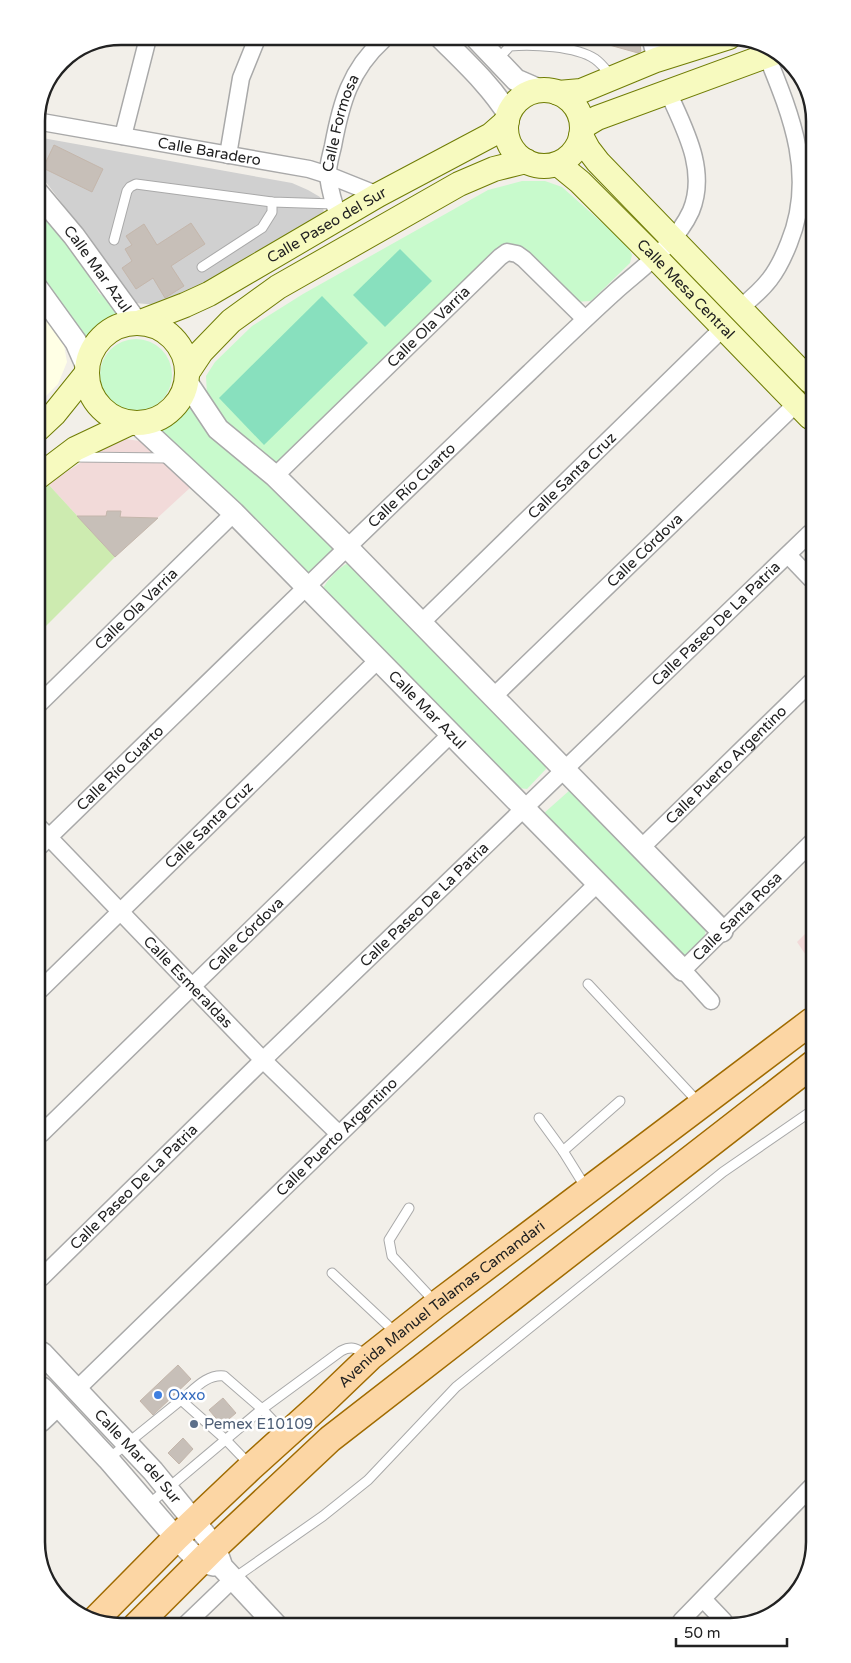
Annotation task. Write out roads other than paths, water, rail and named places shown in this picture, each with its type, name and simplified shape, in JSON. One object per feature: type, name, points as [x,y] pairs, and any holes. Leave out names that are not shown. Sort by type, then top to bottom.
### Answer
[{"type":"main road","points":[[548,92],[573,104],[580,115],[582,131],[577,148],[569,157],[558,164],[542,166],[526,162],[512,148],[508,140],[508,118],[518,102],[531,93],[548,92],[580,91],[656,60],[702,45]]},
{"type":"main road","points":[[582,131],[597,118],[768,55]]},
{"type":"main road","name":"Calle Paseo del Sur","points":[[139,322],[184,306],[209,294],[337,211],[378,195],[491,135],[508,118]]},
{"type":"main road","name":"Calle Mesa Central","points":[[582,131],[588,149],[598,162],[806,377]]},
{"type":"main road","name":"Calle Paseo del Sur","points":[[186,377],[201,352],[231,321],[278,287],[459,184],[494,169],[526,162]]},
{"type":"main road","name":"Calle Mesa Central","points":[[558,164],[580,182],[654,256],[803,410]]},
{"type":"main road","points":[[45,471],[75,449],[133,423],[152,421],[166,413],[177,402],[183,392],[186,377],[184,358],[177,344],[158,327],[139,322],[118,327],[106,333],[90,354],[87,370],[89,387],[95,400],[104,411],[116,419],[133,423]]},
{"type":"main road","points":[[45,422],[54,414],[87,370]]},
{"type":"main road","name":"Avenida Manuel Talamas Camandari","points":[[100,1615],[185,1529],[370,1357],[437,1304],[806,1026]]},
{"type":"main road","points":[[146,1618],[217,1564],[330,1439],[806,1069]]},
{"type":"street","points":[[123,136],[146,45]]},
{"type":"street","points":[[228,155],[241,78],[254,45]]},
{"type":"street","name":"Calle Formosa","points":[[337,211],[328,174],[341,108],[349,84],[366,57],[378,45]]},
{"type":"street","points":[[448,45],[499,100],[508,118]]},
{"type":"street","points":[[483,45],[516,80],[548,92]]},
{"type":"street","points":[[652,45],[656,60]]},
{"type":"street","points":[[740,308],[760,293],[780,265],[795,228],[801,200],[800,163],[794,131],[773,59]]},
{"type":"street","name":"Calle Río Cuarto","points":[[45,835],[585,320],[673,239],[690,212],[696,192],[697,177],[691,144],[668,92]]},
{"type":"street","name":"Calle Baradero","points":[[45,123],[309,169],[328,174],[378,195]]},
{"type":"street","name":"Calle Mar Azul","points":[[45,202],[74,236],[139,322]]},
{"type":"street","name":"Calle Ola Varria","points":[[275,476],[507,252],[517,254],[524,259],[585,320]]},
{"type":"street","points":[[45,299],[76,342],[87,370]]},
{"type":"street","name":"Calle Santa Cruz","points":[[421,623],[723,328]]},
{"type":"street","points":[[186,377],[218,429],[275,476],[347,547],[722,931]]},
{"type":"street","name":"Calle Córdova","points":[[494,697],[803,410]]},
{"type":"street","name":"Calle Mar Azul","points":[[133,423],[176,458],[234,513],[598,883],[711,1001]]},
{"type":"street","name":"Calle Ola Varria","points":[[45,698],[234,513]]},
{"type":"street","name":"Calle Paseo De La Patria","points":[[45,1274],[263,1060],[806,537]]},
{"type":"street","points":[[788,555],[806,575]]},
{"type":"street","name":"Calle Santa Cruz","points":[[45,985],[378,660]]},
{"type":"street","name":"Calle Puerto Argentino","points":[[641,848],[806,687]]},
{"type":"street","name":"Calle Córdova","points":[[45,1130],[451,734]]},
{"type":"street","name":"Calle Esmeraldas","points":[[45,839],[120,912],[263,1060],[339,1134]]},
{"type":"street","name":"Calle Santa Rosa","points":[[683,970],[806,848]]},
{"type":"street","name":"Calle Puerto Argentino","points":[[76,1389],[598,883]]},
{"type":"street","name":"Calle Mar del Sur","points":[[45,1356],[168,1489],[185,1529]]},
{"type":"street","name":"Calle Mar del Sur","points":[[45,1391],[148,1505],[185,1529],[269,1618]]},
{"type":"street","points":[[45,1420],[60,1406]]},
{"type":"street","points":[[683,1618],[806,1492]]},
{"type":"street","points":[[188,1618],[217,1564]]},
{"type":"street","points":[[703,1599],[721,1618]]},
{"type":"lane","points":[[497,60],[510,46],[537,45],[580,52],[604,66],[612,78]]},
{"type":"lane","points":[[114,240],[127,191],[136,184],[337,211]]},
{"type":"lane","points":[[202,267],[262,228],[272,212],[272,202]]},
{"type":"lane","points":[[63,457],[176,458]]},
{"type":"lane","points":[[588,984],[701,1105]]},
{"type":"lane","points":[[564,1151],[620,1101]]},
{"type":"lane","points":[[217,1564],[323,1516],[368,1480],[464,1380],[722,1172],[806,1115]]},
{"type":"lane","points":[[539,1118],[564,1151],[588,1190]]},
{"type":"lane","points":[[409,1208],[389,1240],[392,1256],[437,1304]]},
{"type":"lane","points":[[332,1273],[398,1334]]},
{"type":"lane","points":[[148,1505],[262,1409],[341,1351],[357,1348],[370,1357]]},
{"type":"lane","points":[[108,1459],[209,1378],[217,1376],[224,1376],[262,1409],[287,1435]]},
{"type":"lane","points":[[181,1400],[226,1440],[251,1467]]},
{"type":"place","name":"Oxxo","points":[[158,1395]]},
{"type":"place","name":"Pemex E10109","points":[[194,1424]]}]
